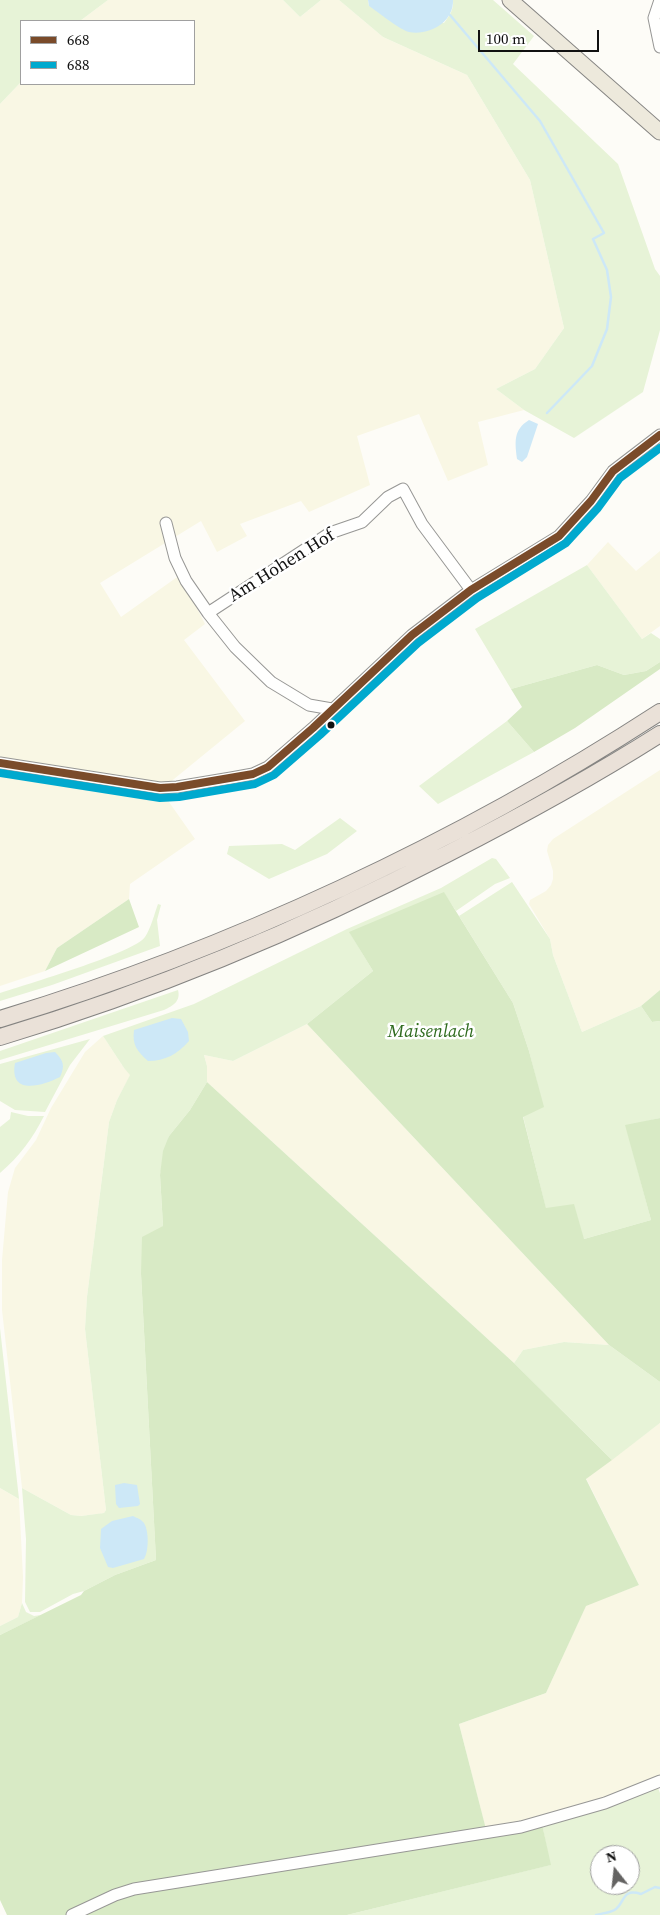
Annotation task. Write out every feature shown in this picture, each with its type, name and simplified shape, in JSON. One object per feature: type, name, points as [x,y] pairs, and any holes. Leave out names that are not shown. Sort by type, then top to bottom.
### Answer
[{"type":"highway","points":[[0,1019],[135,973],[265,922],[333,892],[520,797],[619,739],[660,712]]},
{"type":"highway","points":[[0,1037],[68,1015],[218,960],[359,898],[498,828],[660,734]]},
{"type":"main road","points":[[510,0],[660,132]]},
{"type":"street","points":[[660,0],[654,18],[660,47]]},
{"type":"street","points":[[0,763],[160,788],[212,782],[253,774],[268,767],[313,728],[412,635],[471,590],[559,536],[591,501],[613,471],[660,435]]},
{"type":"street","name":"Am Hohen Hof","points":[[208,613],[330,533],[362,522],[388,497],[403,488],[422,524],[471,590]]},
{"type":"street","name":"Am Hohen Hof","points":[[166,523],[175,558],[186,581],[208,613],[236,647],[271,682],[309,705],[332,709]]},
{"type":"street","points":[[72,1915],[115,1895],[134,1889],[520,1827],[605,1803],[660,1782]]},
{"type":"shaded area","points":[[108,0],[283,0],[300,17],[321,0],[339,0],[383,37],[467,75],[530,180],[564,328],[535,369],[496,389],[524,410],[478,422],[488,465],[448,481],[419,414],[357,436],[370,485],[309,512],[301,501],[240,524],[247,536],[217,552],[201,521],[100,583],[121,617],[180,575],[205,624],[184,640],[245,721],[163,788],[169,802],[195,839],[130,884],[129,899],[57,948],[45,971],[0,986],[0,104],[20,83],[20,85],[195,85],[195,20],[81,20]]},
{"type":"shaded area","points":[[608,542],[636,571],[660,551],[660,626],[642,639],[587,565]]},
{"type":"shaded area","points":[[660,770],[660,990],[641,1006],[582,1032],[553,955],[550,939],[529,904],[530,900],[546,891],[551,885],[553,871],[547,851],[548,845],[553,839]]},
{"type":"shaded area","points":[[307,1024],[609,1345],[564,1342],[523,1350],[514,1363],[207,1082],[207,1066],[204,1055],[233,1061]]},
{"type":"shaded area","points":[[103,1036],[124,1068],[131,1074],[117,1100],[109,1122],[87,1297],[85,1329],[106,1510],[104,1513],[81,1516],[71,1515],[22,1488],[2,1310],[2,1260],[8,1192],[15,1168],[36,1140],[51,1108],[85,1052]]},
{"type":"shaded area","points":[[660,1423],[660,1781],[487,1834],[459,1724],[546,1693],[586,1605],[639,1585],[586,1478]]},
{"type":"shaded area","points":[[0,1488],[19,1499],[23,1577],[22,1603],[18,1617],[0,1626]]},
{"type":"green space","points":[[0,0],[108,0],[81,20],[20,20],[20,83],[0,104]]},
{"type":"green space","points":[[283,0],[321,0],[300,17]]},
{"type":"green space","points":[[339,0],[368,0],[369,6],[444,23],[452,10],[453,0],[493,0],[534,36],[513,64],[618,164],[655,269],[660,276],[660,330],[643,392],[574,438],[524,410],[496,389],[535,369],[564,328],[530,180],[467,75],[383,37]]},
{"type":"green space","points":[[587,565],[642,639],[651,633],[660,639],[660,662],[646,671],[624,675],[597,665],[511,689],[475,629]]},
{"type":"green space","points":[[660,662],[660,669],[575,728],[534,752],[507,721],[522,707],[511,689],[597,665],[624,675],[646,671]]},
{"type":"green space","points":[[507,721],[534,752],[438,804],[419,786]]},
{"type":"green space","points":[[340,818],[357,831],[327,854],[269,879],[227,854],[229,846],[282,844],[295,850]]},
{"type":"green space","points":[[492,858],[496,859],[510,878],[495,884],[456,911],[444,893],[350,933],[373,971],[307,1024],[233,1061],[204,1055],[207,1066],[207,1082],[190,1110],[169,1136],[160,1175],[163,1226],[141,1274],[156,1560],[115,1575],[84,1591],[73,1594],[40,1612],[30,1612],[25,1602],[26,1539],[22,1488],[71,1515],[81,1516],[104,1513],[106,1510],[85,1329],[87,1297],[109,1122],[117,1100],[130,1075],[103,1036],[194,1004],[347,929],[441,888]]},
{"type":"green space","points":[[512,882],[550,939],[553,955],[582,1032],[641,1006],[652,1022],[660,1021],[660,1118],[626,1126],[651,1220],[584,1239],[546,1209],[523,1116],[543,1106],[529,1051],[513,1003],[459,916]]},
{"type":"green space","name":"Maisenlach","points":[[444,892],[513,1003],[529,1051],[544,1107],[523,1117],[546,1208],[574,1204],[584,1239],[651,1220],[625,1125],[660,1118],[660,1382],[609,1345],[307,1024],[373,971],[349,932]]},
{"type":"green space","points":[[129,899],[139,927],[45,971],[57,948]]},
{"type":"green space","points":[[158,904],[161,905],[157,920],[160,946],[52,985],[0,1001],[0,993],[101,960],[137,944],[145,937],[151,926]]},
{"type":"green space","points":[[178,990],[179,994],[176,1003],[164,1010],[0,1060],[0,1051]]},
{"type":"green space","points":[[660,990],[660,1021],[652,1022],[641,1006]]},
{"type":"green space","points":[[90,1039],[70,1065],[45,1112],[15,1110],[0,1101],[0,1064]]},
{"type":"green space","points":[[207,1082],[514,1363],[612,1460],[586,1479],[639,1585],[586,1606],[546,1693],[459,1724],[487,1833],[542,1824],[551,1865],[347,1915],[77,1915],[76,1911],[66,1915],[7,1915],[0,1900],[0,1635],[81,1595],[84,1591],[115,1575],[156,1560],[141,1274],[142,1237],[163,1226],[160,1175],[163,1151],[169,1136],[190,1110]]},
{"type":"green space","points":[[11,1112],[28,1116],[44,1116],[25,1147],[0,1173],[0,1127],[10,1119]]},
{"type":"green space","points":[[0,1328],[19,1499],[0,1488]]},
{"type":"green space","points":[[564,1342],[609,1345],[660,1382],[660,1423],[612,1460],[514,1363],[523,1350]]},
{"type":"green space","points":[[22,1603],[26,1612],[34,1616],[41,1615],[0,1635],[0,1626],[18,1617]]},
{"type":"green space","points":[[656,1783],[660,1793],[660,1915],[347,1915],[550,1865],[542,1824]]},
{"type":"water","points":[[368,0],[453,0],[452,8],[445,21],[432,29],[417,33],[405,31],[369,6]]},
{"type":"water","points":[[529,420],[538,424],[527,457],[522,462],[517,459],[516,437],[520,428]]},
{"type":"water","points":[[172,1018],[181,1019],[188,1032],[189,1041],[171,1056],[160,1060],[148,1061],[136,1047],[134,1030]]},
{"type":"water","points":[[55,1052],[63,1064],[60,1077],[45,1083],[28,1086],[17,1080],[14,1073],[15,1063]]},
{"type":"water","points":[[124,1483],[137,1485],[140,1504],[138,1506],[119,1508],[116,1504],[115,1485]]},
{"type":"water","points":[[133,1516],[143,1522],[146,1527],[148,1546],[146,1555],[144,1559],[113,1568],[108,1567],[100,1548],[101,1529],[112,1521]]},
{"type":"waterway","points":[[450,15],[540,121],[604,233],[593,239],[607,270],[611,297],[607,329],[592,366],[547,413]]},
{"type":"waterway","points":[[596,1915],[614,1910],[627,1894],[641,1894],[655,1887],[660,1888]]},
{"type":"transit line","name":"668","points":[[0,763],[160,788],[177,787],[253,774],[268,767],[313,728],[412,635],[471,590],[559,536],[591,501],[613,471],[660,435]]},
{"type":"transit line","name":"688","points":[[0,773],[160,798],[179,797],[255,784],[274,775],[320,735],[418,643],[477,598],[566,543],[598,508],[620,478],[660,448]]}]
